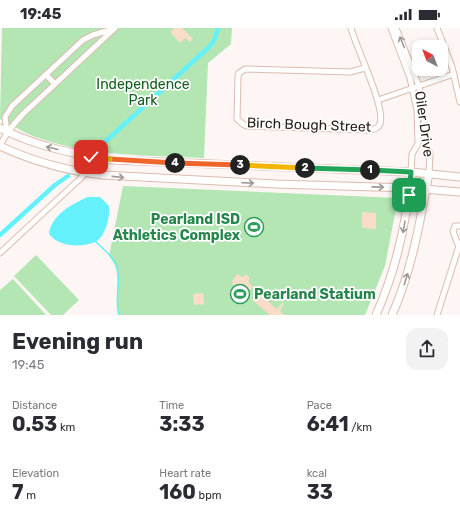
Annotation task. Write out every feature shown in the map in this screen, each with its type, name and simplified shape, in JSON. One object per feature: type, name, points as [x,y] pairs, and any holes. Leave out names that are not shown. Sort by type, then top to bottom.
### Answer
[{"type":"main road","points":[[3,130],[47,146],[91,157],[146,162],[411,172],[460,177]]},
{"type":"main road","points":[[0,146],[21,155],[85,173],[126,178],[410,188],[460,192]]},
{"type":"main road","name":"Oiler Drive","points":[[376,315],[391,278],[403,232],[411,172]]},
{"type":"main road","name":"Oiler Drive","points":[[392,315],[412,258],[429,173]]},
{"type":"street","points":[[0,146],[5,117],[9,109],[83,40],[114,28]]},
{"type":"street","points":[[3,130],[16,123],[20,117],[114,28]]},
{"type":"street","points":[[351,28],[378,100],[454,74]]},
{"type":"street","name":"Oiler Drive","points":[[391,28],[413,88],[417,110],[419,132],[418,144],[412,154],[411,172]]},
{"type":"street","name":"Oiler Drive","points":[[396,28],[419,86],[424,115],[424,143],[430,153],[429,173]]},
{"type":"street","points":[[437,28],[454,74],[460,102]]},
{"type":"street","name":"Birch Bough Street","points":[[365,68],[350,72],[245,68],[239,73],[236,114],[240,122],[247,126],[367,130],[377,128],[380,124],[378,100]]},
{"type":"street","points":[[46,75],[55,84]]},
{"type":"street","points":[[0,253],[85,173],[91,157]]},
{"type":"street","points":[[437,315],[459,244],[453,229],[456,225],[460,226]]},
{"type":"green space","name":"Independence Park","points":[[2,28],[232,28],[231,44],[208,63],[204,158],[122,154],[82,149],[36,137],[0,119]]},
{"type":"green space","name":"Pearland ISD Athletics Complex","points":[[123,186],[398,198],[385,266],[365,315],[119,315],[117,307],[117,271],[109,256]]},
{"type":"green space","points":[[36,255],[79,300],[63,315],[51,315],[14,276]]},
{"type":"green space","points":[[13,279],[46,315],[0,315],[0,290]]},
{"type":"water","points":[[88,197],[100,197],[109,206],[109,215],[105,231],[99,239],[89,244],[77,246],[58,242],[49,234],[54,221],[63,211]]},
{"type":"building","points":[[175,28],[182,28],[193,39],[190,42],[185,38],[180,43],[170,32]]},
{"type":"building","points":[[362,212],[376,213],[376,229],[362,228]]},
{"type":"building","points":[[237,274],[243,277],[246,274],[250,278],[248,281],[253,287],[245,294],[232,284],[232,281]]},
{"type":"building","points":[[203,293],[204,304],[194,305],[193,294]]},
{"type":"building","points":[[258,293],[277,309],[283,302],[284,303],[280,311],[284,315],[270,315],[252,300]]},
{"type":"waterway","points":[[95,151],[209,47],[214,41],[218,28]]},
{"type":"waterway","points":[[0,235],[55,185],[68,176]]},
{"type":"waterway","points":[[95,241],[110,255],[115,262],[118,271],[117,303],[119,315]]},
{"type":"place","name":"Pearland ISD Athletics Complex","points":[[254,227]]},
{"type":"place","name":"Pearland Statium","points":[[240,294]]},
{"type":"route","points":[[91,157],[146,162],[411,172],[409,195]]}]
